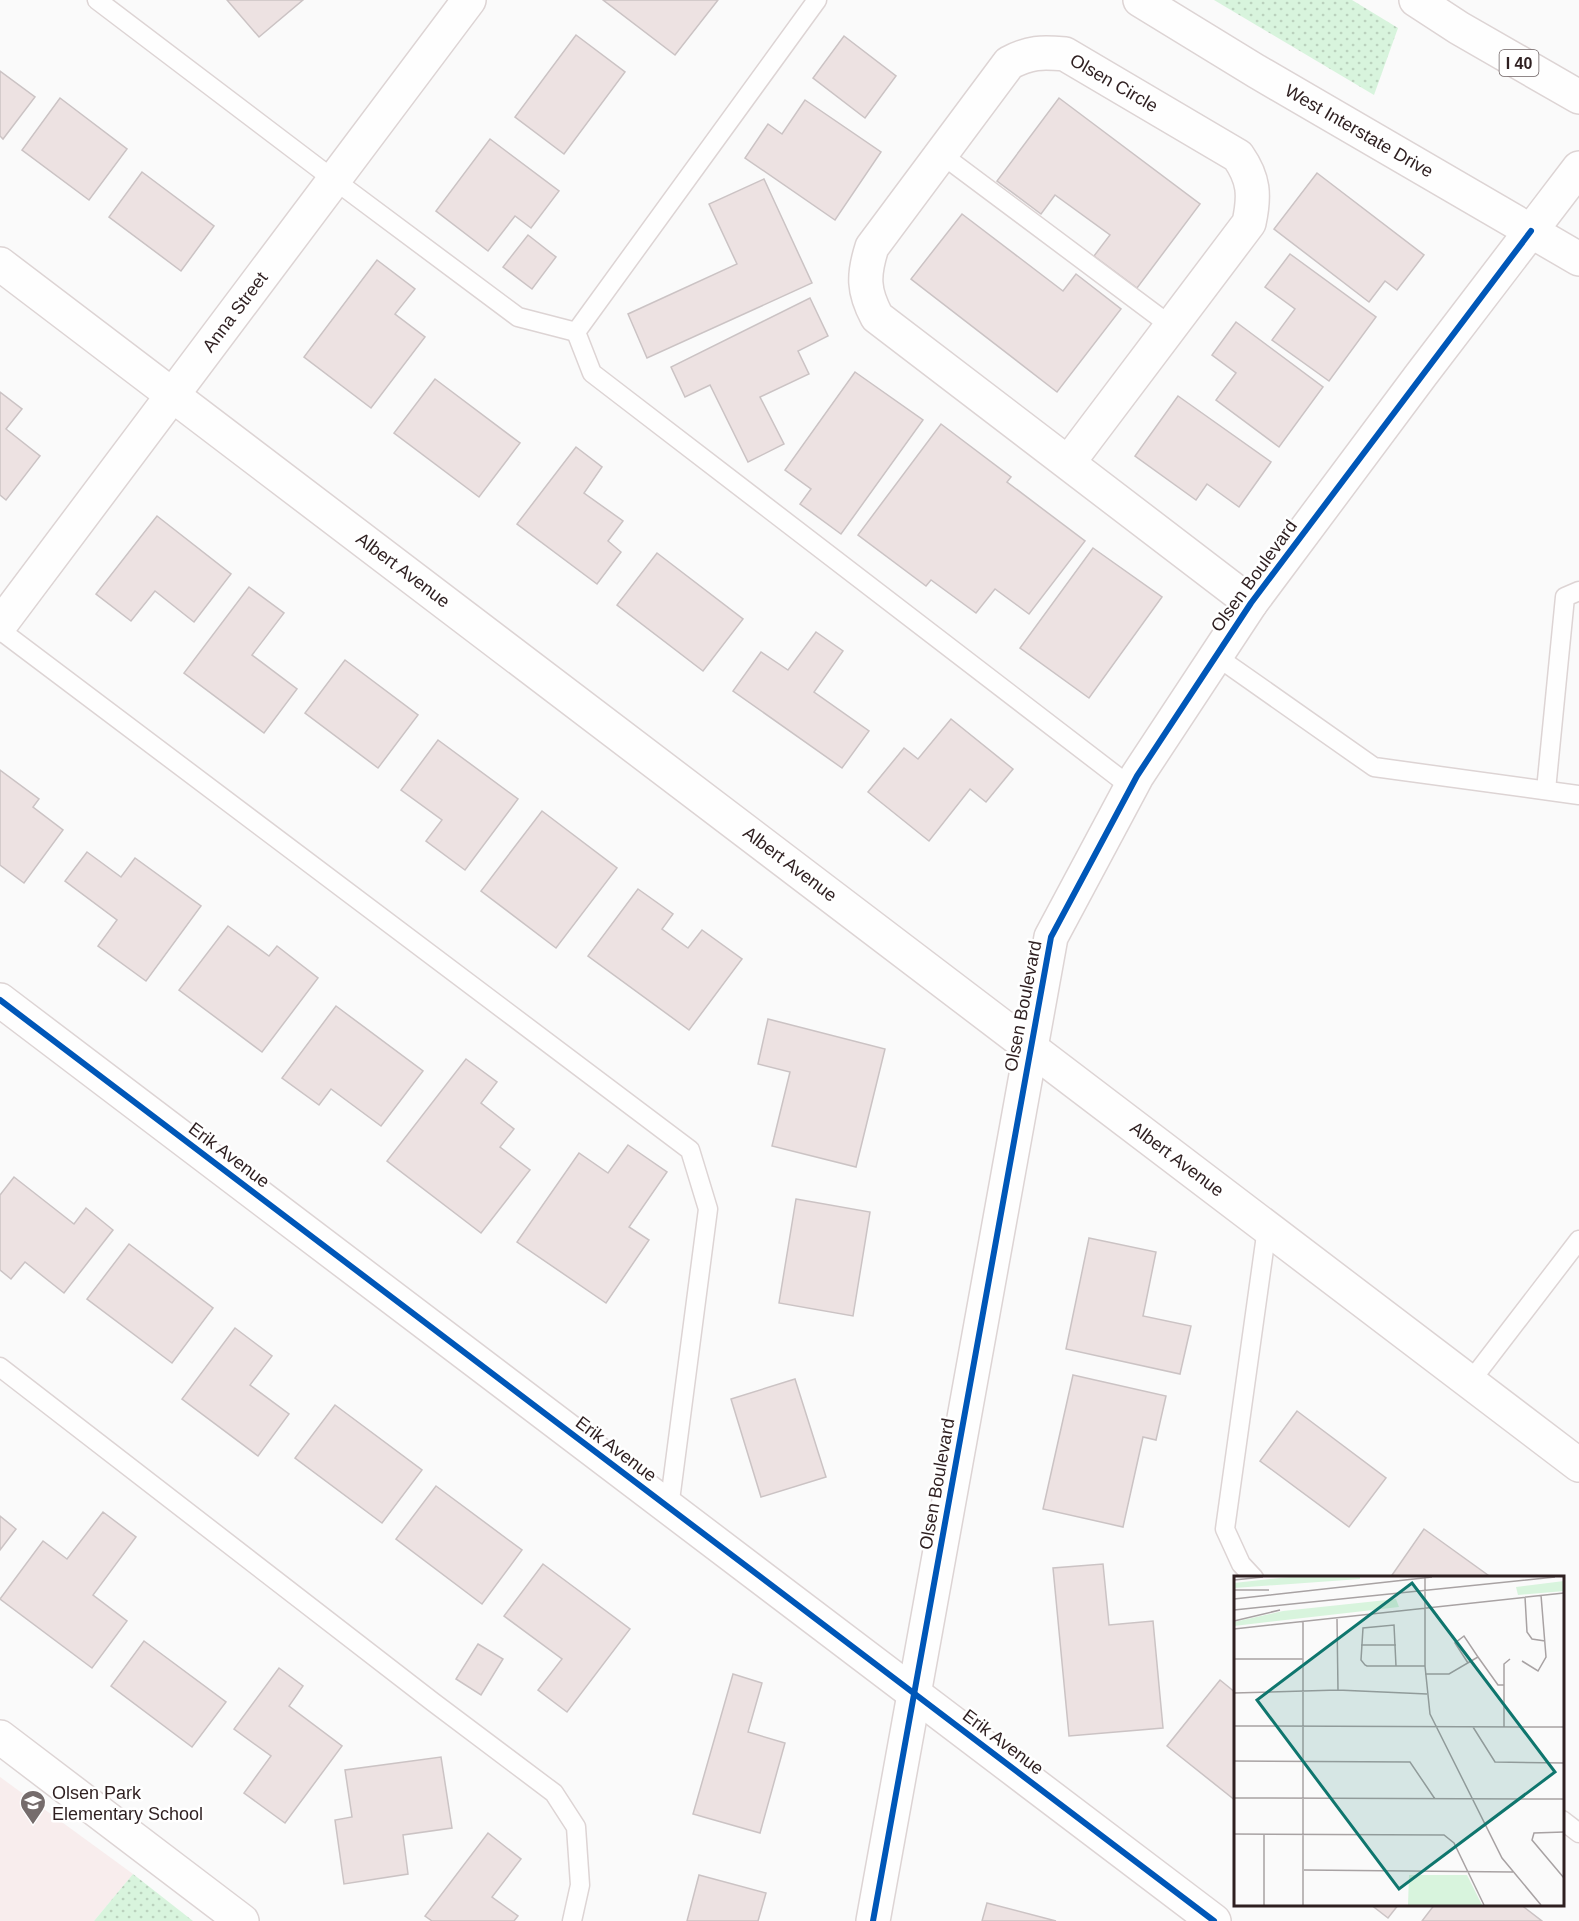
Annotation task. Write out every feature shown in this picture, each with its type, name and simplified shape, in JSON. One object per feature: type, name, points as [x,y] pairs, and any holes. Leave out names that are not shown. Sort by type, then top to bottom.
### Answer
[{"type":"main road","name":"Anna Street","points":[[0,625],[469,0]]},
{"type":"main road","name":"West Interstate Drive","points":[[1140,0],[1256,71],[1579,259]]},
{"type":"main road","name":"I 40","points":[[1416,0],[1459,28],[1579,97]]},
{"type":"main road","name":"Olsen Circle","points":[[1068,463],[1249,223],[1253,206],[1252,186],[1248,170],[1238,156],[1065,54],[1042,52],[1025,54],[1008,63],[872,247],[864,282],[868,301],[877,317],[1251,603]]},
{"type":"main road","name":"Olsen Boulevard","points":[[873,1921],[1051,937],[1131,787],[1251,603],[1575,174]]},
{"type":"main road","name":"Albert Avenue","points":[[0,264],[1579,1465]]},
{"type":"main road","name":"Erik Avenue","points":[[0,1000],[1214,1921]]},
{"type":"main road","points":[[0,1737],[242,1921]]},
{"type":"lane","points":[[97,0],[518,317],[576,332]]},
{"type":"lane","points":[[576,332],[817,0]]},
{"type":"lane","points":[[941,154],[1171,326]]},
{"type":"lane","points":[[576,332],[592,373],[1131,787]]},
{"type":"lane","points":[[1545,790],[1565,597],[1579,591]]},
{"type":"lane","points":[[0,630],[690,1150],[708,1209],[669,1508]]},
{"type":"lane","points":[[1216,656],[1374,767],[1579,795]]},
{"type":"lane","points":[[1252,1576],[1241,1564],[1225,1529],[1267,1228]]},
{"type":"lane","points":[[1470,1382],[1579,1240]]},
{"type":"lane","points":[[0,1367],[554,1793],[576,1827],[580,1885],[572,1921]]},
{"type":"lane","points":[[1564,1821],[1579,1833]]},
{"type":"shaded area","name":"Olsen Park Elementary School","points":[[0,1777],[133,1874],[94,1921],[0,1921]]},
{"type":"green space","points":[[1214,0],[1352,0],[1398,28],[1374,95]]},
{"type":"green space","points":[[133,1874],[193,1921],[94,1921]]},
{"type":"building","points":[[227,0],[303,0],[259,37]]},
{"type":"building","points":[[603,0],[718,0],[675,55]]},
{"type":"building","points":[[576,35],[625,72],[564,154],[515,117]]},
{"type":"building","points":[[844,36],[896,76],[865,118],[813,78]]},
{"type":"building","points":[[0,71],[35,97],[3,139],[0,136]]},
{"type":"building","points":[[60,98],[127,149],[89,200],[22,150]]},
{"type":"building","points":[[1059,98],[1200,204],[1137,288],[1094,256],[1110,235],[1055,195],[1041,214],[997,181]]},
{"type":"building","points":[[805,100],[881,152],[835,220],[745,158],[768,124],[782,134]]},
{"type":"building","points":[[490,139],[559,191],[531,228],[515,216],[488,251],[436,211]]},
{"type":"building","points":[[142,172],[214,226],[181,271],[109,217]]},
{"type":"building","points":[[1317,173],[1424,255],[1397,290],[1385,281],[1369,302],[1274,229]]},
{"type":"building","points":[[764,179],[812,283],[647,358],[628,314],[737,264],[709,204]]},
{"type":"building","points":[[962,214],[1063,291],[1076,274],[1121,309],[1057,392],[911,279]]},
{"type":"building","points":[[528,235],[556,257],[532,289],[503,267]]},
{"type":"building","points":[[1290,254],[1376,317],[1329,381],[1272,340],[1295,309],[1265,287]]},
{"type":"building","points":[[377,260],[415,289],[395,314],[425,337],[371,408],[304,357]]},
{"type":"building","points":[[810,298],[828,336],[798,351],[809,374],[760,397],[784,444],[748,462],[710,385],[685,397],[671,367]]},
{"type":"building","points":[[1236,322],[1323,387],[1279,447],[1216,400],[1236,373],[1212,355]]},
{"type":"building","points":[[855,372],[923,420],[841,534],[800,504],[811,489],[785,470]]},
{"type":"building","points":[[435,379],[520,443],[479,497],[394,433]]},
{"type":"building","points":[[0,392],[22,409],[6,429],[40,456],[6,500],[0,495]]},
{"type":"building","points":[[1178,396],[1271,462],[1239,507],[1207,484],[1196,500],[1135,456]]},
{"type":"building","points":[[941,424],[1011,477],[1007,482],[1085,541],[1029,614],[995,589],[976,613],[931,580],[926,586],[858,535]]},
{"type":"building","points":[[576,447],[602,467],[584,493],[623,521],[608,541],[621,552],[597,584],[517,524]]},
{"type":"building","points":[[157,516],[231,574],[194,622],[155,591],[131,621],[96,594]]},
{"type":"building","points":[[1093,548],[1162,597],[1089,698],[1020,648]]},
{"type":"building","points":[[657,553],[743,619],[703,671],[617,605]]},
{"type":"building","points":[[249,587],[284,613],[252,655],[297,689],[264,733],[184,673]]},
{"type":"building","points":[[816,632],[843,651],[814,692],[869,731],[842,768],[733,691],[761,652],[788,670]]},
{"type":"building","points":[[345,660],[418,715],[378,768],[305,713]]},
{"type":"building","points":[[951,719],[1013,769],[986,802],[970,789],[929,841],[868,792],[904,748],[918,759]]},
{"type":"building","points":[[438,740],[518,799],[465,870],[426,841],[442,820],[401,790]]},
{"type":"building","points":[[0,770],[39,799],[33,807],[63,830],[24,883],[0,865]]},
{"type":"building","points":[[542,811],[617,868],[556,948],[481,891]]},
{"type":"building","points":[[87,852],[121,877],[135,858],[201,906],[146,981],[98,946],[117,920],[65,881]]},
{"type":"building","points":[[638,889],[673,914],[662,929],[688,948],[702,930],[742,959],[689,1030],[588,956]]},
{"type":"building","points":[[228,926],[269,956],[277,946],[318,978],[262,1052],[179,990]]},
{"type":"building","points":[[336,1006],[423,1071],[381,1126],[331,1089],[319,1105],[282,1078]]},
{"type":"building","points":[[768,1019],[885,1049],[856,1167],[772,1146],[790,1072],[758,1064]]},
{"type":"building","points":[[466,1059],[497,1082],[481,1103],[514,1129],[500,1147],[530,1170],[481,1233],[387,1161]]},
{"type":"building","points":[[628,1145],[667,1172],[629,1227],[649,1240],[606,1303],[517,1242],[579,1153],[608,1173]]},
{"type":"building","points":[[14,1177],[74,1224],[86,1208],[113,1230],[64,1293],[25,1262],[11,1279],[0,1270],[0,1195]]},
{"type":"building","points":[[796,1199],[870,1212],[853,1316],[779,1303]]},
{"type":"building","points":[[1089,1238],[1156,1252],[1143,1316],[1191,1326],[1180,1374],[1066,1349]]},
{"type":"building","points":[[129,1244],[213,1308],[172,1363],[87,1299]]},
{"type":"building","points":[[235,1328],[272,1356],[250,1385],[289,1414],[258,1456],[182,1399]]},
{"type":"building","points":[[1073,1375],[1166,1396],[1156,1440],[1143,1437],[1123,1527],[1043,1509]]},
{"type":"building","points":[[795,1379],[826,1477],[761,1497],[731,1399]]},
{"type":"building","points":[[335,1405],[422,1470],[382,1523],[295,1458]]},
{"type":"building","points":[[1297,1411],[1386,1478],[1349,1527],[1260,1461]]},
{"type":"building","points":[[436,1486],[522,1550],[482,1604],[396,1539]]},
{"type":"building","points":[[103,1512],[136,1537],[93,1595],[127,1621],[92,1668],[0,1599],[43,1541],[67,1559]]},
{"type":"building","points":[[0,1516],[16,1529],[0,1550]]},
{"type":"building","points":[[1424,1529],[1489,1576],[1391,1576]]},
{"type":"building","points":[[543,1564],[630,1629],[567,1712],[538,1690],[562,1659],[504,1616]]},
{"type":"building","points":[[1103,1564],[1109,1625],[1153,1621],[1163,1728],[1069,1736],[1053,1568]]},
{"type":"building","points":[[144,1641],[226,1702],[192,1747],[111,1686]]},
{"type":"building","points":[[478,1644],[503,1659],[481,1695],[456,1679]]},
{"type":"building","points":[[279,1668],[303,1686],[289,1706],[342,1746],[285,1823],[244,1793],[271,1756],[234,1729]]},
{"type":"building","points":[[733,1674],[762,1683],[748,1732],[785,1743],[760,1833],[693,1814]]},
{"type":"building","points":[[1220,1680],[1234,1691],[1234,1799],[1167,1746]]},
{"type":"building","points":[[441,1757],[452,1828],[403,1835],[408,1874],[344,1884],[335,1820],[352,1817],[345,1770]]},
{"type":"building","points":[[488,1833],[521,1859],[492,1897],[518,1916],[514,1921],[432,1921],[425,1916]]},
{"type":"building","points":[[699,1875],[766,1893],[758,1921],[687,1921]]},
{"type":"building","points":[[987,1903],[1056,1921],[982,1921]]},
{"type":"building","points":[[1373,1906],[1397,1906],[1388,1918]]},
{"type":"building","points":[[1433,1906],[1523,1906],[1542,1921],[1422,1921]]},
{"type":"cycle path","points":[[873,1921],[1051,937],[1137,776],[1251,603],[1531,231]]},
{"type":"cycle path","points":[[0,1000],[1214,1921]]},
{"type":"place","name":"Olsen Park Elementary School","points":[[33,1826]]}]
